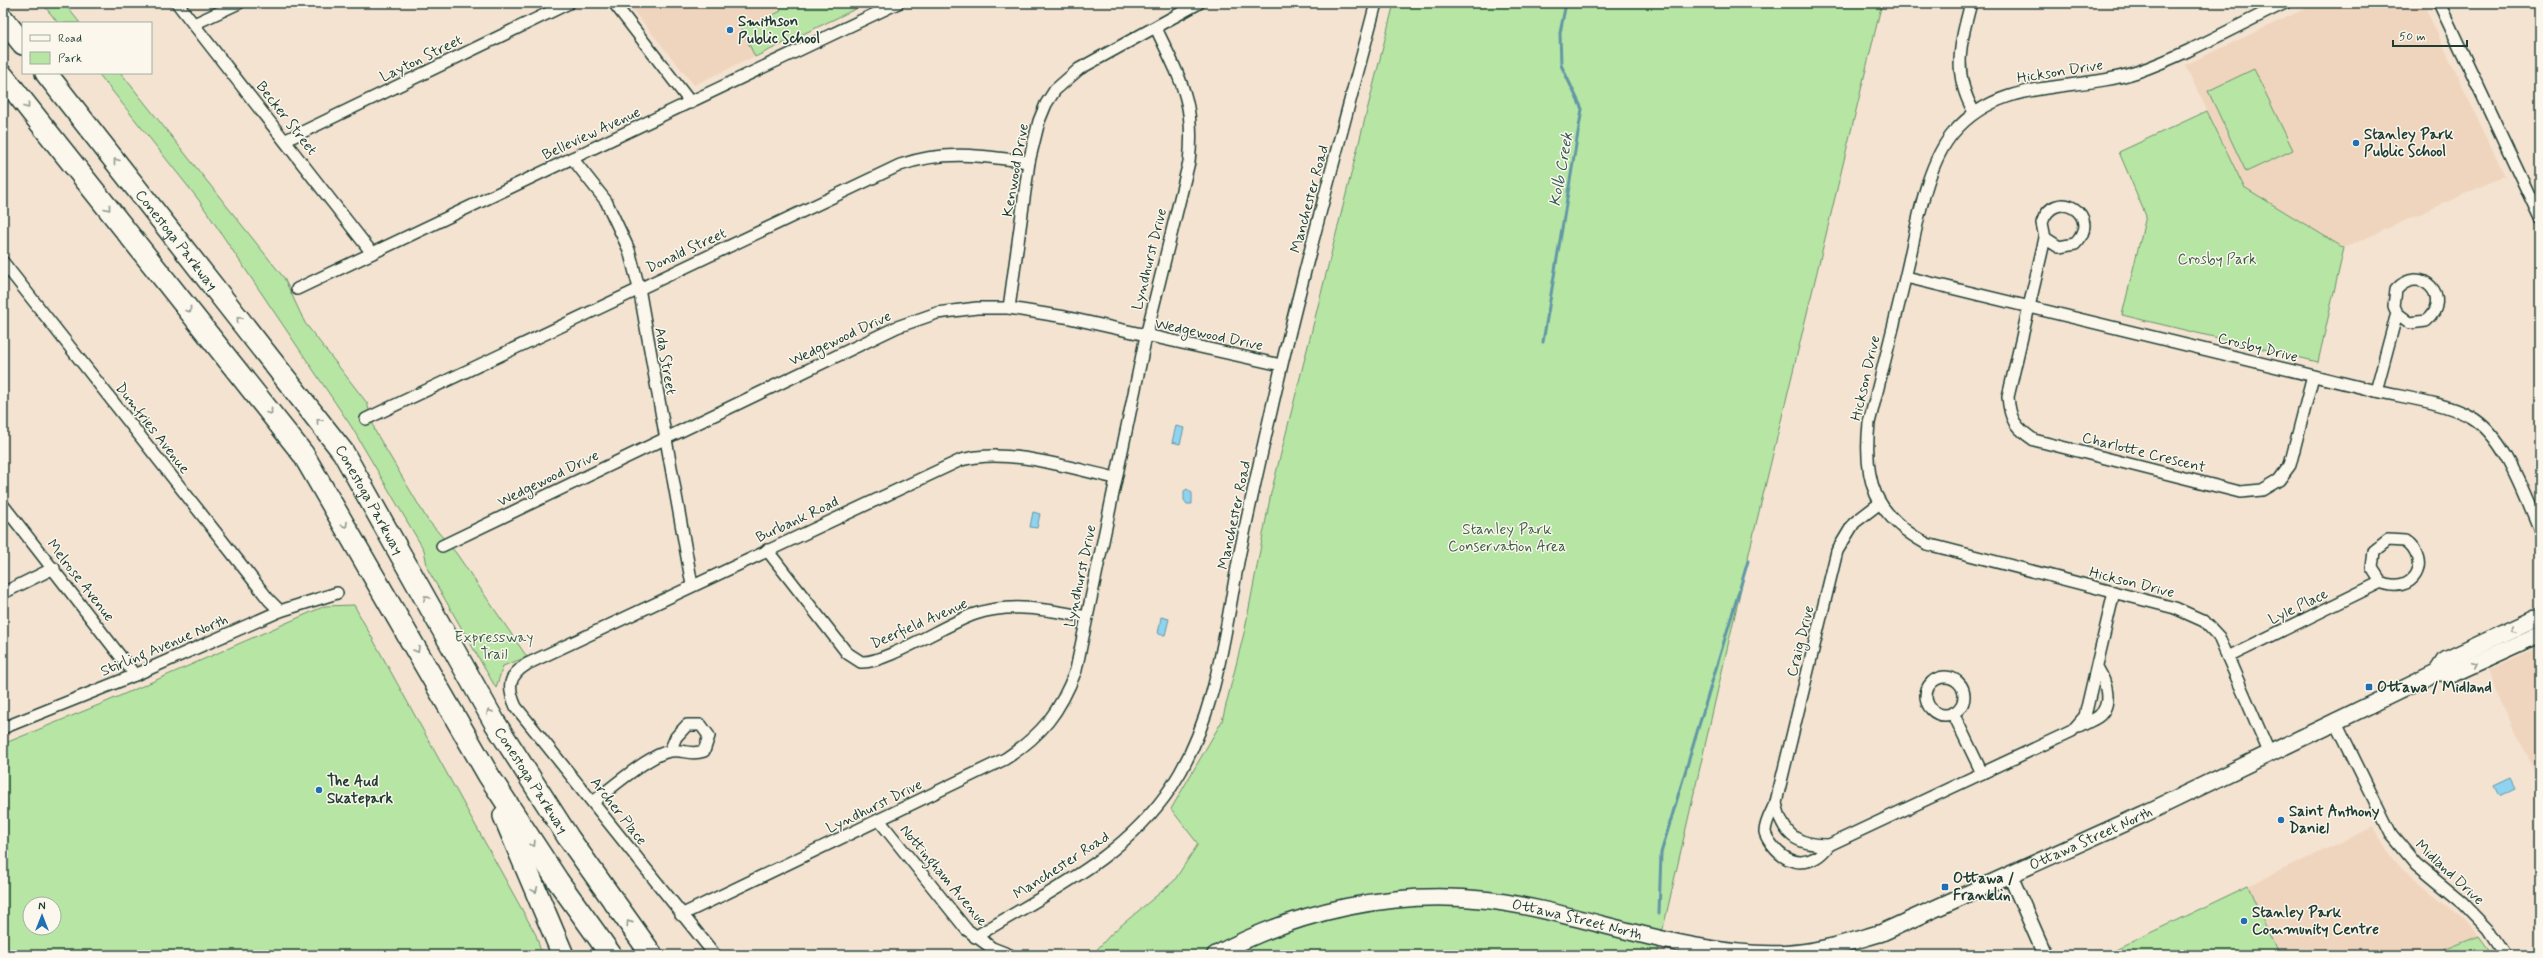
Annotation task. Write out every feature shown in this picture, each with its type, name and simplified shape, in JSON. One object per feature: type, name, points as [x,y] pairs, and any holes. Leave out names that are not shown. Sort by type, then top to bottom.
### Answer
[{"type":"highway","points":[[3,19],[22,43]]},
{"type":"highway","name":"Conestoga Parkway","points":[[47,74],[343,452],[495,723],[568,837],[652,955]]},
{"type":"highway","points":[[3,76],[303,454],[489,776],[558,881],[612,955]]},
{"type":"highway","points":[[489,776],[525,868],[563,955]]},
{"type":"main road","name":"Ottawa Street North","points":[[1215,955],[1233,945],[1302,919],[1378,900],[1424,898],[1486,900],[1542,909],[1695,946],[1752,954],[1784,954],[1815,951],[1881,933],[2010,875],[2269,752],[2336,722],[2438,672],[2446,660],[2540,616]]},
{"type":"main road","name":"Ottawa Street North","points":[[2438,672],[2452,674],[2540,634]]},
{"type":"street","name":"Becker Street","points":[[177,3],[286,140],[372,253]]},
{"type":"street","points":[[194,24],[238,3]]},
{"type":"street","name":"Layton Street","points":[[286,140],[569,3]]},
{"type":"street","points":[[614,3],[691,103]]},
{"type":"street","name":"Belleview Avenue","points":[[297,289],[691,103],[898,3]]},
{"type":"street","name":"Kenwood Drive","points":[[1009,308],[1029,162],[1038,121],[1055,90],[1079,69],[1097,58],[1156,28],[1199,3]]},
{"type":"street","name":"Manchester Road","points":[[975,937],[1106,857],[1134,834],[1171,787],[1194,747],[1207,710],[1219,662],[1281,365],[1376,3]]},
{"type":"street","points":[[1971,3],[1962,39],[1959,64],[1964,95],[1974,112]]},
{"type":"street","points":[[2439,3],[2540,218]]},
{"type":"street","name":"Hickson Drive","points":[[2269,752],[2219,637],[2204,621],[2175,608],[1927,544],[1908,534],[1880,503],[1869,479],[1866,451],[1868,437],[1930,177],[1953,132],[1974,112],[1996,99],[2027,90],[2094,82],[2135,72],[2159,64],[2282,4]]},
{"type":"street","name":"Lyndhurst Drive","points":[[681,915],[1005,759],[1027,744],[1042,730],[1060,705],[1074,677],[1146,336],[1188,162],[1192,137],[1191,117],[1182,82],[1156,28]]},
{"type":"street","name":"Donald Street","points":[[366,419],[639,288],[915,160],[961,154],[1029,162]]},
{"type":"street","name":"Ada Street","points":[[572,158],[606,201],[629,250],[639,288],[664,437],[692,584]]},
{"type":"street","name":"Charlotte Crescent","points":[[2045,238],[2008,397],[2009,413],[2019,429],[2034,440],[2233,490],[2262,490],[2279,480],[2290,465],[2313,376]]},
{"type":"street","name":"Dumfries Avenue","points":[[3,262],[269,600],[280,611]]},
{"type":"street","name":"Crosby Drive","points":[[1906,277],[2376,391],[2463,414],[2485,428],[2507,459],[2537,514],[2540,530]]},
{"type":"street","name":"Wedgewood Drive","points":[[442,546],[664,437],[897,327],[937,314],[977,308],[1009,308],[1065,317],[1281,365]]},
{"type":"street","points":[[2376,391],[2396,313]]},
{"type":"street","name":"Burbank Road","points":[[510,681],[512,675],[527,664],[692,584],[948,465],[972,457],[1008,456],[1116,478]]},
{"type":"street","name":"Craig Drive","points":[[1829,845],[1821,856],[1808,862],[1797,862],[1783,857],[1767,838],[1765,831],[1776,802],[1838,551],[1854,523],[1880,503]]},
{"type":"street","name":"Melrose Avenue","points":[[3,505],[54,568],[135,675]]},
{"type":"street","points":[[2388,540],[2405,541],[2417,554],[2418,571],[2413,578],[2398,586],[2382,582],[2372,568],[2374,551],[2388,540]]},
{"type":"street","name":"Deerfield Avenue","points":[[767,550],[847,653],[861,662],[877,660],[962,619],[989,610],[1025,607],[1087,617]]},
{"type":"street","points":[[3,593],[54,568]]},
{"type":"street","name":"Lyle Place","points":[[2228,657],[2382,582]]},
{"type":"street","name":"Craig Drive","points":[[2072,731],[2085,716],[2098,669],[2114,592]]},
{"type":"street","name":"Stirling Avenue North","points":[[3,728],[135,675],[280,611],[337,593]]},
{"type":"street","name":"Craig Drive","points":[[1776,802],[1782,824],[1797,840],[1810,845],[1829,845],[2072,731],[2099,716],[2105,707],[2107,687],[2098,669]]},
{"type":"street","name":"Archer Place","points":[[510,681],[510,694],[516,707],[593,802],[681,915],[715,955]]},
{"type":"street","points":[[1953,713],[1982,773]]},
{"type":"street","name":"Midland Drive","points":[[2336,722],[2391,834],[2416,864],[2469,909],[2488,929],[2505,955]]},
{"type":"street","points":[[593,802],[646,762],[670,751]]},
{"type":"street","name":"Nottingham Avenue","points":[[879,820],[956,917],[975,937],[992,948],[1010,955]]},
{"type":"street","points":[[2010,875],[2045,955]]},
{"type":"shaded area","name":"Smithson Public School","points":[[627,3],[868,3],[694,85]]},
{"type":"shaded area","name":"Stanley Park Public School","points":[[2317,3],[2423,3],[2505,176],[2344,248],[2244,187],[2185,65]]},
{"type":"shaded area","points":[[2540,647],[2540,784],[2496,692],[2488,670]]},
{"type":"shaded area","points":[[2373,827],[2387,851],[2402,869],[2465,920],[2478,936],[2430,955],[2276,955],[2278,953],[2248,886]]},
{"type":"green space","points":[[42,3],[64,3],[79,22],[57,22]]},
{"type":"green space","points":[[777,3],[868,3],[755,57],[740,25],[746,22],[749,27],[781,11]]},
{"type":"green space","name":"Stanley Park Conservation Area","points":[[1394,3],[1882,3],[1750,549],[1657,955],[1092,955],[1112,933],[1174,881],[1198,844],[1171,809],[1222,721],[1245,629],[1271,493]]},
{"type":"green space","points":[[2254,69],[2293,150],[2246,172],[2208,91]]},
{"type":"green space","name":"Expressway Trail","points":[[99,74],[122,74],[284,278],[305,323],[367,403],[375,431],[427,519],[456,553],[527,657],[503,666],[496,688],[428,570],[424,550],[351,426],[198,199]]},
{"type":"green space","name":"Crosby Park","points":[[2207,111],[2244,187],[2344,248],[2318,362],[2122,315],[2146,216],[2119,152]]},
{"type":"green space","points":[[354,605],[536,935],[542,955],[3,955],[3,744],[106,702],[325,606]]},
{"type":"green space","points":[[2248,886],[2278,954],[2104,955]]},
{"type":"green space","points":[[2478,936],[2492,955],[2430,955]]},
{"type":"water","points":[[1176,426],[1184,428],[1180,444],[1172,442]]},
{"type":"water","points":[[1187,489],[1192,493],[1192,504],[1187,504],[1184,500],[1184,491]]},
{"type":"water","points":[[1033,512],[1040,514],[1037,528],[1030,527]]},
{"type":"water","points":[[1161,617],[1169,619],[1165,635],[1158,634]]},
{"type":"water","points":[[2510,778],[2515,788],[2498,796],[2493,786]]},
{"type":"waterway","name":"Kolb Creek","points":[[1543,342],[1582,109],[1561,65],[1560,33],[1566,3]]},
{"type":"waterway","points":[[1659,914],[1661,853],[1748,561]]},
{"type":"place","name":"Smithson Public School","points":[[730,30]]},
{"type":"place","name":"Stanley Park Public School","points":[[2356,143]]},
{"type":"place","name":"Ottawa / Midland","points":[[2369,687]]},
{"type":"place","name":"The Aud Skatepark","points":[[319,790]]},
{"type":"place","name":"Saint Anthony Daniel","points":[[2281,820]]},
{"type":"place","name":"Ottawa / Franklin","points":[[1945,887]]},
{"type":"place","name":"Stanley Park Community Centre","points":[[2244,921]]}]
